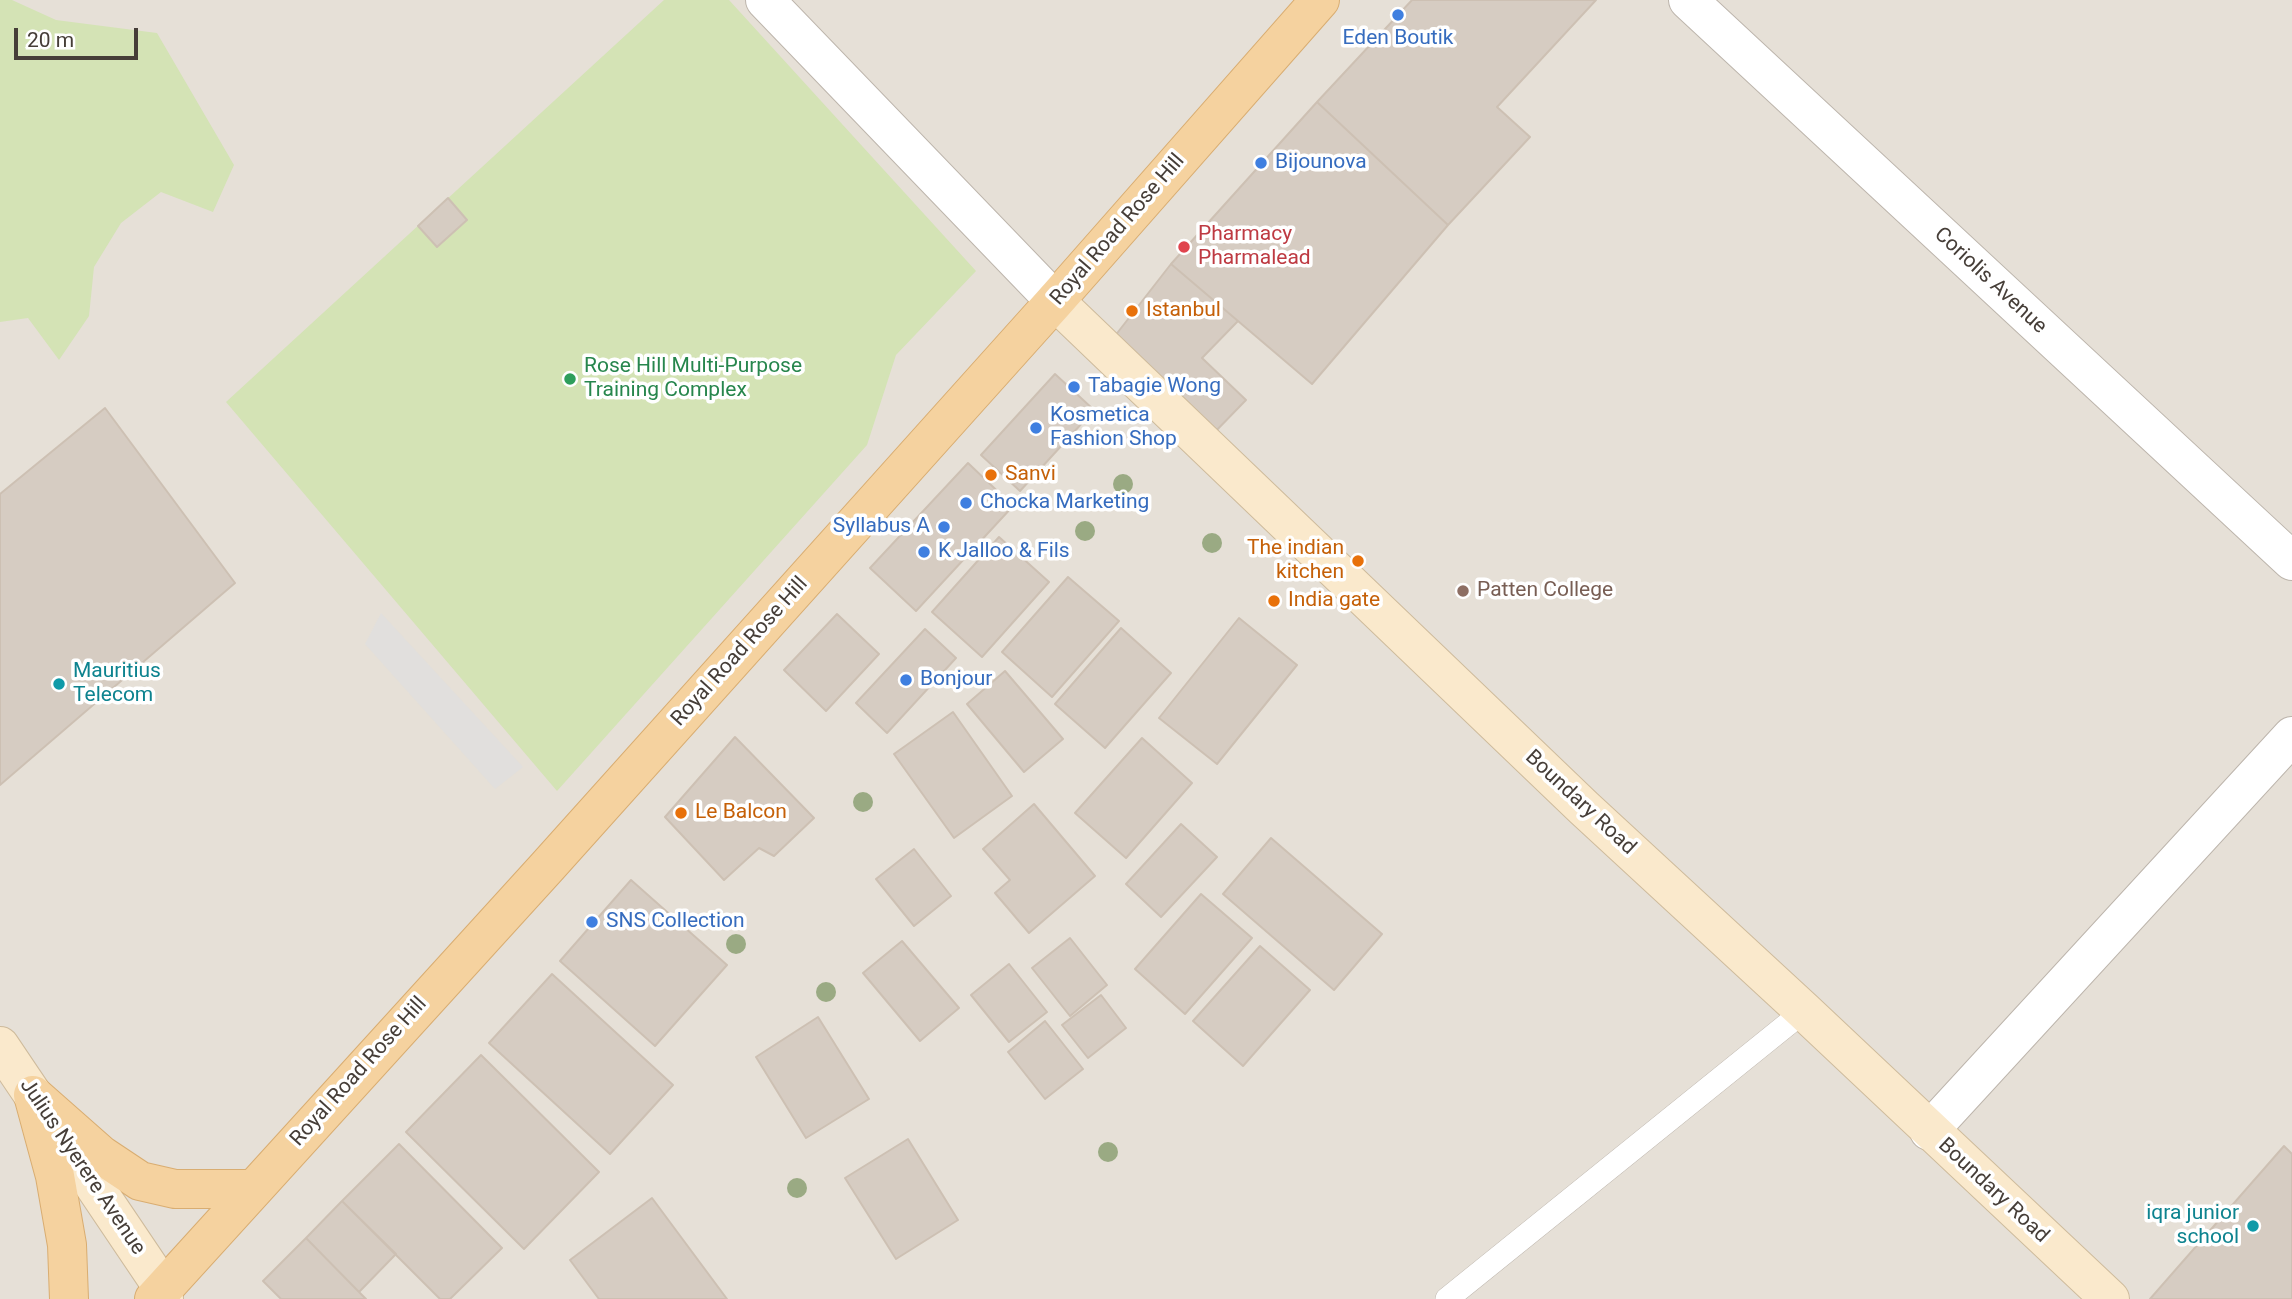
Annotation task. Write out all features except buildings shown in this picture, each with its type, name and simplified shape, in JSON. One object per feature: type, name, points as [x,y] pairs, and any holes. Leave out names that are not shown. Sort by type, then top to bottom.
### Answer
[{"type":"main road","name":"Royal Road Rose Hill","points":[[160,1295],[1055,301],[1320,0]]},
{"type":"main road","name":"Boundary Road","points":[[1055,301],[1584,808],[2110,1299]]},
{"type":"main road","name":"Julius Nyerere Avenue","points":[[0,1046],[160,1295]]},
{"type":"main road","points":[[33,1095],[101,1155],[140,1181],[175,1189],[253,1189]]},
{"type":"main road","points":[[33,1095],[55,1175],[67,1245],[69,1299]]},
{"type":"street","points":[[765,0],[1055,301]]},
{"type":"street","name":"Coriolis Avenue","points":[[1688,0],[2292,561]]},
{"type":"street","points":[[1929,1130],[2292,736]]},
{"type":"lane","points":[[1447,1299],[1804,1011]]},
{"type":"shaded area","points":[[0,0],[2292,0],[2292,1299],[0,1299]]},
{"type":"shaded area","points":[[381,613],[523,767],[495,789],[365,644]]},
{"type":"green space","points":[[0,0],[12,0],[56,20],[157,33],[234,165],[213,212],[161,192],[121,223],[94,267],[89,316],[59,360],[28,318],[0,322]]},
{"type":"green space","name":"Rose Hill Multi-Purpose Training Complex","points":[[664,0],[729,0],[976,271],[896,355],[867,445],[557,791],[226,402]]},
{"type":"place","name":"Eden Boutik","points":[[1398,15]]},
{"type":"place","name":"Bijounova","points":[[1261,163]]},
{"type":"place","name":"Pharmacy Pharmalead","points":[[1184,247]]},
{"type":"place","name":"Istanbul","points":[[1132,311]]},
{"type":"place","name":"Rose Hill Multi-Purpose Training Complex","points":[[570,379]]},
{"type":"place","name":"Tabagie Wong","points":[[1074,387]]},
{"type":"place","name":"Kosmetica Fashion Shop","points":[[1036,428]]},
{"type":"place","name":"Sanvi","points":[[991,475]]},
{"type":"place","name":"Chocka Marketing","points":[[966,503]]},
{"type":"place","name":"Syllabus A","points":[[944,527]]},
{"type":"place","name":"K Jalloo & Fils","points":[[924,552]]},
{"type":"place","name":"The indian kitchen","points":[[1358,561]]},
{"type":"place","name":"Patten College","points":[[1463,591]]},
{"type":"place","name":"India gate","points":[[1274,601]]},
{"type":"place","name":"Bonjour","points":[[906,680]]},
{"type":"place","name":"Mauritius Telecom","points":[[59,684]]},
{"type":"place","name":"Le Balcon","points":[[681,813]]},
{"type":"place","name":"SNS Collection","points":[[592,922]]},
{"type":"place","name":"iqra junior school","points":[[2253,1226]]}]
